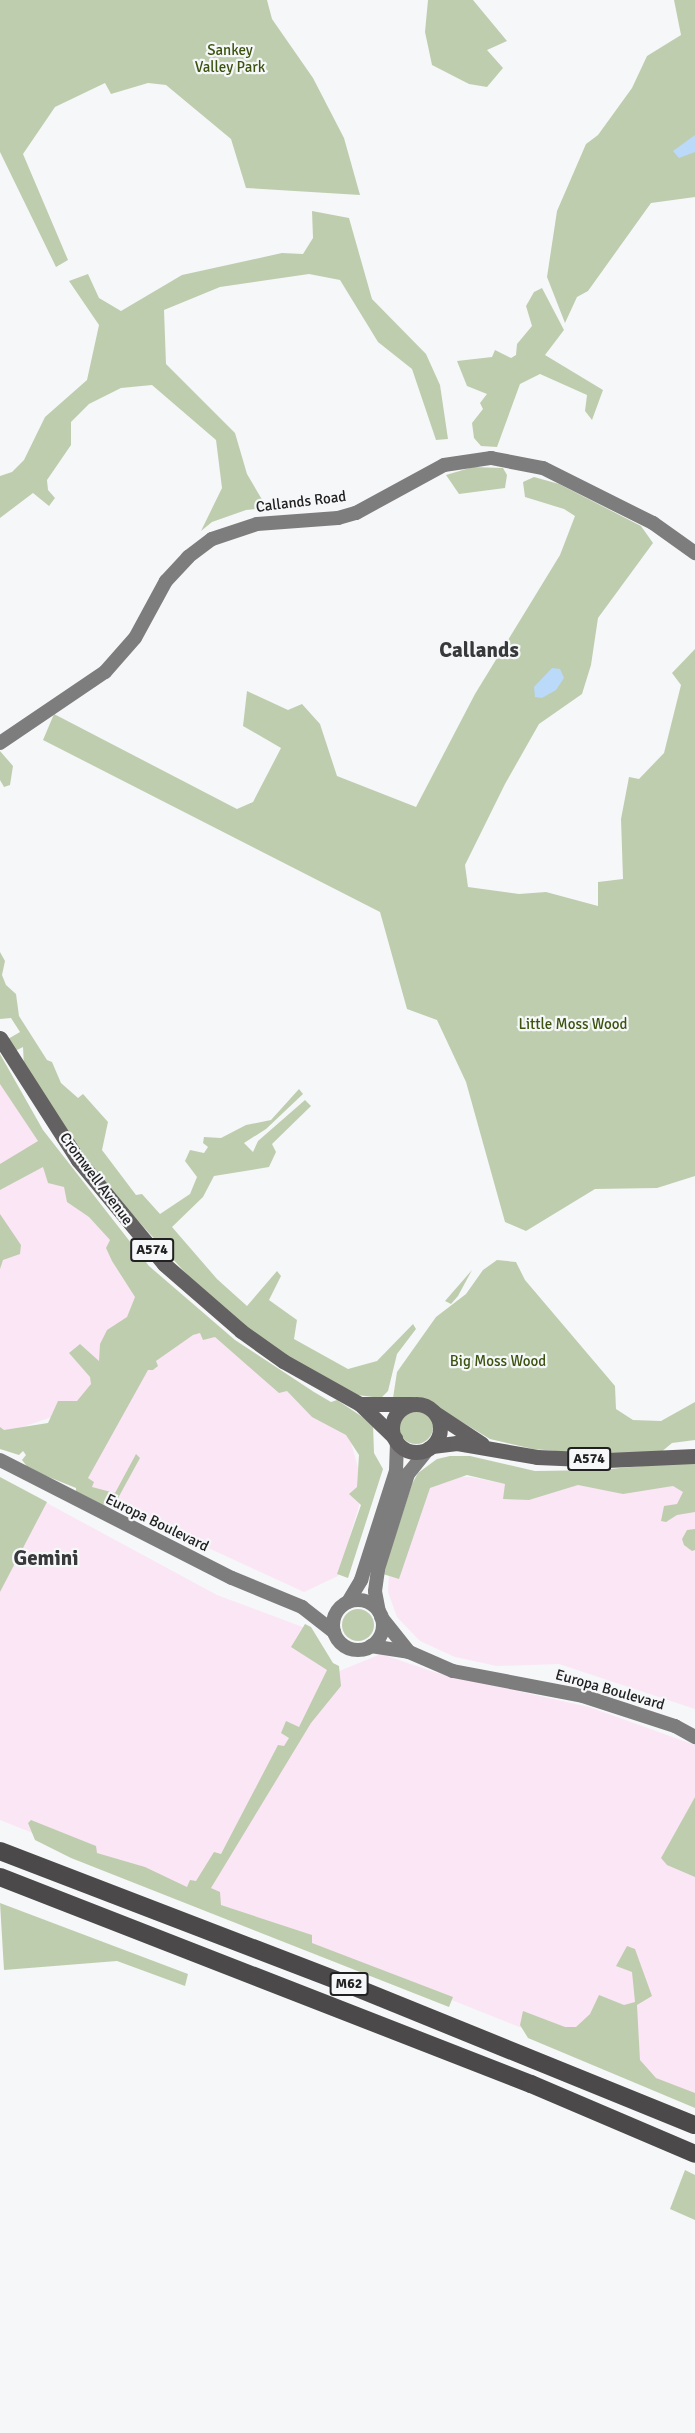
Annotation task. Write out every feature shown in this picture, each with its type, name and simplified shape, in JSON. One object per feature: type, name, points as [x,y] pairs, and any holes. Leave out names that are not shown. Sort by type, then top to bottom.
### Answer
[{"type":"highway","name":"M62","points":[[0,1851],[369,1992],[695,2125]]},
{"type":"highway","name":"M62","points":[[0,1877],[531,2084],[695,2154]]},
{"type":"highway","points":[[531,2084],[695,2164]]},
{"type":"main road","name":"Cromwell Avenue","points":[[0,1038],[78,1160],[164,1264],[202,1299],[274,1355],[360,1404],[396,1440]]},
{"type":"main road","name":"Cromwell Avenue","points":[[360,1404],[417,1404]]},
{"type":"main road","name":"A574","points":[[417,1404],[435,1413],[485,1446]]},
{"type":"main road","points":[[396,1440],[396,1415],[417,1404]]},
{"type":"main road","points":[[431,1447],[440,1433],[435,1413]]},
{"type":"main road","name":"A574","points":[[396,1440],[416,1452],[457,1443],[485,1446],[505,1452],[572,1458],[695,1456]]},
{"type":"street","name":"Callands Road","points":[[0,743],[105,672],[135,638],[166,581],[206,543],[257,524],[338,518],[356,513],[444,465],[491,458],[543,468],[653,523],[695,554]]},
{"type":"street","points":[[396,1440],[396,1471],[361,1580],[334,1619],[334,1632],[349,1648],[371,1646],[381,1633],[375,1591],[378,1569],[408,1474],[431,1447]]},
{"type":"street","name":"Europa Boulevard","points":[[0,1460],[232,1578],[303,1607],[334,1632]]},
{"type":"street","points":[[344,1605],[362,1601],[380,1615]]},
{"type":"street","name":"Europa Boulevard","points":[[303,1607],[344,1605]]},
{"type":"street","name":"Europa Boulevard","points":[[380,1615],[409,1652]]},
{"type":"street","name":"Europa Boulevard","points":[[371,1646],[409,1652],[453,1671],[583,1696],[675,1726],[695,1737]]},
{"type":"shaded area","points":[[0,1074],[118,1241],[145,1292],[77,1408],[0,1435]]},
{"type":"shaded area","points":[[194,1320],[346,1425],[364,1489],[338,1576],[304,1592],[76,1487],[150,1353]]},
{"type":"shaded area","points":[[578,1476],[695,1477],[695,1709],[559,1664],[497,1666],[455,1657],[420,1641],[397,1617],[388,1592],[389,1576],[416,1496],[428,1483],[453,1477],[471,1477],[530,1489]]},
{"type":"shaded area","points":[[45,1502],[217,1595],[308,1629],[337,1672],[381,1654],[437,1673],[589,1707],[695,1745],[695,2097],[0,1820],[0,1589]]},
{"type":"green space","name":"Sankey Valley Park","points":[[0,0],[267,0],[272,19],[313,78],[344,138],[360,195],[246,188],[231,139],[166,85],[148,83],[111,94],[105,83],[55,107],[23,154],[68,260],[56,267],[0,152]]},
{"type":"green space","points":[[428,0],[473,0],[507,41],[487,50],[503,68],[487,87],[469,84],[432,65],[425,32]]},
{"type":"green space","points":[[674,0],[695,0],[695,197],[651,203],[588,291],[577,297],[565,323],[547,277],[557,211],[586,144],[598,135],[632,88],[647,56],[681,35]]},
{"type":"green space","points":[[312,211],[349,218],[372,299],[426,354],[440,385],[448,439],[436,440],[412,369],[378,342],[340,280],[309,274],[220,287],[164,310],[166,364],[235,433],[247,474],[267,508],[246,510],[212,522],[201,531],[222,488],[216,440],[152,385],[121,388],[89,404],[71,422],[71,445],[47,480],[48,490],[55,498],[49,506],[33,493],[0,518],[0,476],[12,472],[24,460],[45,417],[87,380],[99,325],[69,281],[88,274],[99,298],[121,311],[182,275],[282,253],[303,254],[313,238]]},
{"type":"green space","points":[[542,288],[564,330],[545,355],[603,390],[592,420],[585,411],[587,395],[540,374],[520,384],[497,447],[481,446],[474,438],[472,423],[483,409],[480,403],[487,394],[467,386],[457,361],[492,357],[495,350],[511,358],[516,355],[517,344],[532,326],[526,306],[534,292]]},
{"type":"green space","points":[[473,467],[503,468],[507,475],[505,488],[459,494],[446,475]]},
{"type":"green space","name":"Little Moss Wood","points":[[534,477],[559,484],[641,526],[653,543],[598,618],[591,665],[582,694],[539,724],[505,784],[465,865],[468,887],[519,894],[546,892],[598,906],[598,882],[623,879],[621,819],[629,777],[639,779],[664,753],[681,685],[672,673],[695,649],[695,1176],[657,1188],[595,1189],[526,1231],[505,1222],[466,1082],[437,1020],[407,1009],[380,912],[43,740],[54,714],[237,809],[253,802],[281,748],[243,726],[247,691],[288,710],[302,704],[320,724],[337,776],[416,807],[475,694],[560,555],[575,516],[564,509],[525,497],[523,482]]},
{"type":"green space","points":[[0,751],[13,766],[10,785],[4,787],[0,780]]},
{"type":"green space","points":[[0,952],[5,961],[2,975],[6,985],[16,994],[19,1016],[47,1060],[52,1062],[61,1083],[78,1098],[83,1094],[108,1122],[102,1150],[136,1195],[142,1194],[160,1214],[190,1194],[197,1177],[185,1161],[190,1150],[204,1153],[208,1147],[203,1143],[204,1137],[221,1138],[246,1125],[271,1120],[299,1089],[303,1094],[266,1129],[244,1143],[253,1152],[258,1141],[305,1100],[311,1106],[272,1144],[276,1152],[269,1167],[214,1176],[203,1197],[172,1227],[217,1279],[247,1306],[277,1271],[281,1276],[269,1300],[297,1320],[294,1339],[348,1369],[377,1361],[413,1324],[416,1329],[397,1354],[388,1391],[381,1398],[357,1395],[302,1366],[228,1314],[191,1279],[99,1178],[35,1087],[24,1067],[23,1047],[13,1052],[8,1039],[20,1032],[11,1018],[0,1019]]},
{"type":"green space","points":[[0,1054],[43,1130],[149,1266],[235,1340],[314,1392],[331,1402],[337,1400],[373,1424],[374,1453],[383,1469],[348,1578],[337,1574],[361,1505],[349,1494],[357,1487],[359,1455],[346,1435],[312,1417],[287,1391],[279,1393],[215,1337],[203,1340],[200,1333],[193,1335],[156,1361],[158,1366],[153,1370],[148,1370],[88,1478],[94,1482],[92,1487],[115,1493],[136,1454],[140,1458],[117,1500],[102,1507],[76,1492],[76,1488],[29,1469],[22,1460],[26,1455],[23,1451],[19,1455],[0,1449],[0,1427],[4,1430],[48,1423],[58,1401],[77,1401],[91,1384],[90,1377],[69,1353],[80,1344],[99,1361],[100,1344],[107,1330],[127,1317],[135,1297],[106,1248],[110,1240],[89,1217],[67,1202],[64,1187],[48,1183],[43,1167],[0,1190],[0,1164],[38,1141],[0,1084]]},
{"type":"green space","points":[[0,1214],[21,1245],[20,1254],[3,1260],[0,1269]]},
{"type":"green space","name":"Big Moss Wood","points":[[497,1260],[516,1262],[525,1280],[615,1386],[616,1409],[633,1420],[661,1421],[695,1402],[695,1440],[672,1443],[660,1453],[590,1454],[533,1449],[490,1439],[432,1404],[415,1398],[393,1398],[397,1372],[436,1317],[466,1294],[483,1270]]},
{"type":"green space","points":[[472,1270],[458,1296],[451,1304],[445,1301]]},
{"type":"green space","points":[[416,1410],[428,1415],[433,1427],[428,1439],[416,1444],[404,1439],[399,1427],[404,1415]]},
{"type":"green space","points":[[450,1456],[470,1456],[535,1471],[599,1470],[695,1461],[695,1512],[677,1515],[666,1522],[661,1521],[664,1506],[677,1504],[683,1492],[673,1486],[623,1494],[578,1485],[529,1500],[503,1499],[505,1484],[467,1475],[430,1488],[399,1579],[383,1574],[412,1484],[418,1473],[437,1459]]},
{"type":"green space","points":[[0,1477],[47,1502],[0,1592]]},
{"type":"green space","points":[[695,1529],[695,1550],[692,1551],[684,1545],[682,1539],[687,1530]]},
{"type":"green space","points":[[358,1609],[369,1614],[374,1625],[369,1636],[358,1641],[347,1636],[342,1625],[347,1614]]},
{"type":"green space","points":[[305,1624],[311,1627],[333,1663],[339,1666],[341,1686],[311,1723],[211,1888],[220,1892],[221,1905],[312,1935],[312,1943],[453,1997],[449,2007],[71,1858],[35,1840],[28,1823],[31,1820],[96,1846],[97,1853],[145,1867],[187,1887],[190,1880],[196,1881],[214,1852],[221,1854],[278,1745],[284,1746],[289,1738],[281,1733],[286,1721],[299,1727],[327,1670],[291,1647]]},
{"type":"green space","points":[[695,1797],[695,1877],[667,1865],[661,1858]]},
{"type":"green space","points":[[0,1903],[188,1974],[185,1986],[117,1961],[4,1970]]},
{"type":"green space","points":[[627,1946],[635,1949],[652,1996],[637,2005],[640,2060],[656,2078],[695,2093],[695,2108],[528,2038],[520,2025],[523,2011],[565,2027],[576,2027],[590,2014],[599,1995],[624,2005],[635,2002],[632,1972],[616,1966]]},
{"type":"green space","points":[[685,2170],[695,2175],[695,2220],[670,2209]]},
{"type":"water","points":[[695,135],[695,152],[679,158],[673,151]]},
{"type":"water","points":[[552,668],[560,669],[564,678],[556,690],[542,698],[535,697],[534,687]]},
{"type":"district","name":"Callands","points":[[479,650]]},
{"type":"district","name":"Gemini","points":[[46,1558]]}]
